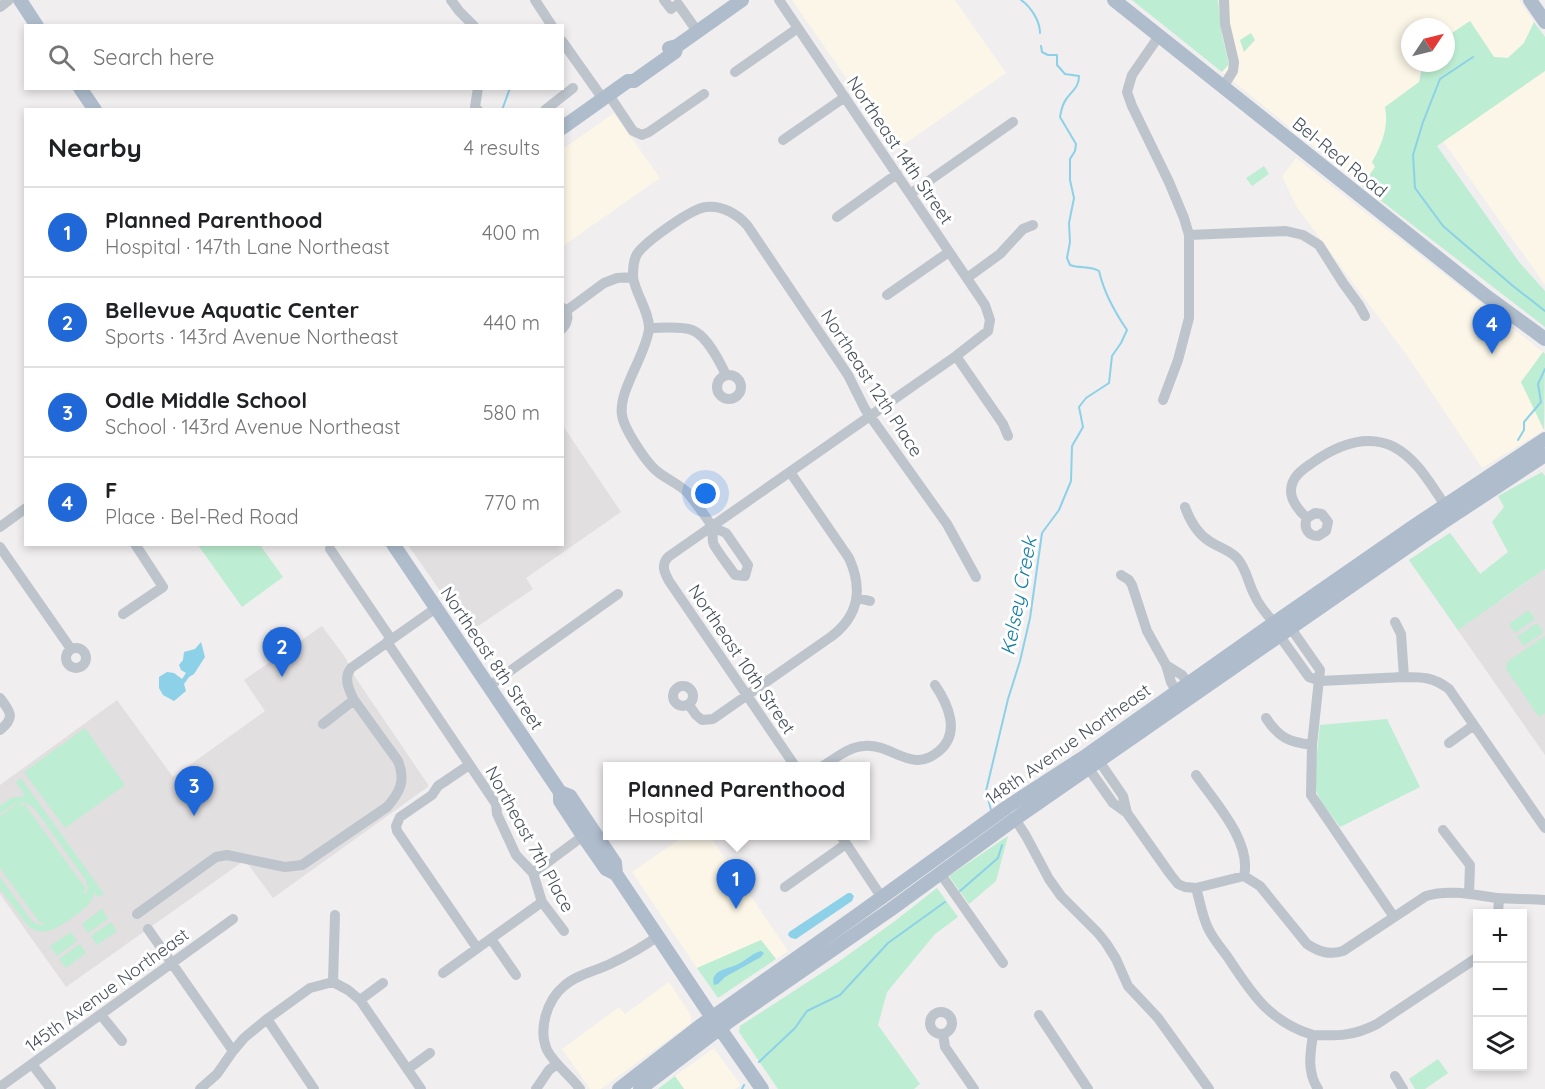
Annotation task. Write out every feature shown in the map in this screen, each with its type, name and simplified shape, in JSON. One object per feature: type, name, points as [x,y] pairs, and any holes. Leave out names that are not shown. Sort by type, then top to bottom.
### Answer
[{"type":"main road","points":[[20,0],[37,24]]},
{"type":"main road","name":"Bel-Red Road","points":[[1114,0],[1486,296],[1545,339]]},
{"type":"main road","points":[[1530,0],[1545,17]]},
{"type":"main road","points":[[1541,0],[1545,17]]},
{"type":"main road","points":[[564,127],[628,81],[630,75],[671,46],[677,46],[738,1]]},
{"type":"main road","points":[[81,90],[94,108]]},
{"type":"main road","name":"148th Avenue Northeast","points":[[619,1089],[716,1023],[839,946],[1089,765],[1213,666],[1281,628],[1451,502],[1545,439]]},
{"type":"main road","name":"148th Avenue Northeast","points":[[1186,689],[1545,455]]},
{"type":"main road","points":[[1442,523],[1460,507],[1459,502],[1451,502]]},
{"type":"main road","name":"Northeast 8th Street","points":[[394,546],[560,792],[560,801],[583,836],[606,869],[616,874]]},
{"type":"main road","name":"148th Avenue Northeast","points":[[640,1089],[716,1023],[882,897],[1007,807],[1089,765]]},
{"type":"main road","name":"Northeast 8th Street","points":[[560,792],[570,796],[615,863],[616,874],[762,1089]]},
{"type":"main road","points":[[839,946],[831,944],[831,940],[856,916]]},
{"type":"street","points":[[0,6],[9,0]]},
{"type":"street","points":[[452,0],[472,24]]},
{"type":"street","points":[[535,0],[551,24]]},
{"type":"street","points":[[664,0],[670,9],[681,2],[697,32]]},
{"type":"street","name":"Northeast 14th Street","points":[[779,0],[985,305],[990,320],[988,331],[956,356]]},
{"type":"street","points":[[1223,87],[1233,71],[1234,62],[1225,24],[1224,0]]},
{"type":"street","points":[[735,72],[798,28]]},
{"type":"street","points":[[1159,36],[1132,75],[1127,92],[1172,188],[1190,235],[1189,318],[1178,360],[1162,400]]},
{"type":"street","points":[[564,44],[633,131],[639,134],[650,132],[704,94]]},
{"type":"street","points":[[548,108],[573,88]]},
{"type":"street","points":[[475,108],[478,90]]},
{"type":"street","points":[[783,140],[844,97]]},
{"type":"street","points":[[910,194],[1013,122]]},
{"type":"street","points":[[837,216],[897,174]]},
{"type":"street","name":"Northeast 12th Place","points":[[633,277],[636,255],[644,246],[694,210],[714,207],[739,216],[842,366],[870,416],[947,524],[976,577]]},
{"type":"street","points":[[967,278],[1000,254],[1023,229],[1033,225]]},
{"type":"street","points":[[1190,235],[1286,231],[1303,235],[1319,245],[1365,316]]},
{"type":"street","points":[[887,295],[949,252]]},
{"type":"street","points":[[564,325],[568,318],[564,309],[604,283],[617,278],[633,277],[634,287],[647,316],[649,328],[622,401],[621,413],[624,424],[647,460],[658,472],[681,487],[712,527],[956,356],[1003,424],[1008,436]]},
{"type":"street","points":[[649,328],[695,331],[702,336],[726,375]]},
{"type":"street","points":[[1307,518],[1292,497],[1291,489],[1296,476],[1315,460],[1336,448],[1366,441],[1392,446],[1408,456],[1451,502]]},
{"type":"street","points":[[688,705],[702,720],[713,719],[842,629],[850,619],[857,598],[854,569],[849,558],[790,472]]},
{"type":"street","points":[[1185,507],[1189,519],[1202,535],[1237,557],[1245,570],[1254,596],[1281,628],[1309,677],[1320,681],[1425,677],[1440,683],[1449,689],[1545,828]]},
{"type":"street","points":[[0,526],[24,509]]},
{"type":"street","name":"Northeast 10th Street","points":[[712,527],[668,557],[664,570],[792,762]]},
{"type":"street","points":[[123,614],[164,586],[136,546]]},
{"type":"street","points":[[0,547],[70,649]]},
{"type":"street","name":"Northeast 7th Place","points":[[330,549],[496,804],[497,814],[516,855],[533,873],[542,902],[564,931]]},
{"type":"street","points":[[1121,575],[1132,585],[1147,632],[1166,665],[1182,675],[1186,689]]},
{"type":"street","points":[[489,686],[618,594]]},
{"type":"street","points":[[857,598],[870,601]]},
{"type":"street","points":[[137,914],[216,857],[227,855],[285,867],[302,865],[387,807],[398,794],[402,783],[401,768],[354,700],[346,678],[348,671],[436,608]]},
{"type":"street","points":[[1395,622],[1401,633],[1404,677]]},
{"type":"street","points":[[1320,681],[1312,745],[1311,795],[1394,917]]},
{"type":"street","points":[[830,762],[846,751],[863,746],[884,748],[918,760],[936,754],[947,741],[951,720],[944,698],[935,685]]},
{"type":"street","points":[[0,698],[9,713],[8,723],[0,730]]},
{"type":"street","points":[[322,724],[354,700]]},
{"type":"street","points":[[1266,718],[1285,740],[1312,745]]},
{"type":"street","points":[[1449,743],[1474,725]]},
{"type":"street","points":[[469,765],[438,786],[432,795],[400,817],[396,826],[397,831],[477,948]]},
{"type":"street","points":[[1089,765],[1113,803],[1127,813],[1178,884],[1196,888],[1244,876],[1260,886],[1307,944],[1316,950],[1331,953],[1343,951],[1426,896],[1440,893],[1545,900]]},
{"type":"street","points":[[1196,775],[1241,842],[1245,855],[1244,876]]},
{"type":"street","points":[[1015,819],[1061,896],[1106,943],[1128,986],[1158,1018],[1209,1089]]},
{"type":"street","points":[[1443,830],[1470,865],[1469,894]]},
{"type":"street","points":[[533,873],[583,836]]},
{"type":"street","points":[[785,887],[844,840],[882,897]]},
{"type":"street","points":[[940,873],[1003,963]]},
{"type":"street","points":[[1196,888],[1207,927],[1259,1001],[1280,1021],[1313,1035],[1350,1034],[1364,1031],[1473,960]]},
{"type":"street","points":[[1498,909],[1499,898]]},
{"type":"street","points":[[443,973],[542,902]]},
{"type":"street","points":[[333,982],[335,915]]},
{"type":"street","name":"145th Avenue Northeast","points":[[0,1087],[233,919]]},
{"type":"street","points":[[148,929],[233,1051]]},
{"type":"street","points":[[579,1089],[547,1049],[544,1033],[546,1014],[564,986],[634,952],[658,936]]},
{"type":"street","points":[[491,939],[516,975]]},
{"type":"street","points":[[200,1089],[217,1074],[244,1038],[267,1019],[310,988],[333,982],[360,1000],[421,1089]]},
{"type":"street","points":[[360,1000],[383,982]]},
{"type":"street","points":[[102,1015],[122,1041]]},
{"type":"street","points":[[1039,1015],[1088,1089]]},
{"type":"street","points":[[267,1019],[314,1089]]},
{"type":"street","points":[[943,1034],[945,1047],[974,1089]]},
{"type":"street","points":[[1313,1035],[1311,1072],[1318,1089]]},
{"type":"street","points":[[408,1069],[430,1053]]},
{"type":"street","points":[[33,1064],[51,1089]]},
{"type":"street","points":[[536,1089],[549,1070],[557,1064]]},
{"type":"street","points":[[1395,1076],[1403,1089]]},
{"type":"shaded area","points":[[792,0],[955,0],[1006,73],[896,150]]},
{"type":"shaded area","points":[[1218,0],[1519,0],[1534,22],[1524,43],[1507,58],[1494,57],[1470,21],[1455,31],[1455,18],[1401,18],[1401,72],[1421,72],[1419,82],[1385,107],[1387,118],[1382,144],[1372,162],[1375,167],[1362,186],[1222,72],[1229,63],[1222,35]]},
{"type":"shaded area","points":[[1545,70],[1545,285],[1443,141]]},
{"type":"shaded area","points":[[614,113],[660,178],[564,245],[564,148]]},
{"type":"shaded area","points":[[1296,158],[1543,352],[1521,382],[1544,430],[1482,468],[1408,357],[1296,206],[1282,176]]},
{"type":"shaded area","points":[[564,427],[621,512],[526,578],[533,589],[469,632],[409,546],[564,546]]},
{"type":"shaded area","points":[[1450,533],[1500,601],[1545,569],[1545,755],[1409,560]]},
{"type":"shaded area","points":[[322,626],[345,657],[355,677],[429,786],[273,898],[245,860],[66,987],[0,894],[0,785],[117,700],[173,777],[265,711],[244,680]]},
{"type":"shaded area","points":[[678,840],[713,840],[788,951],[776,959],[761,940],[697,968],[632,872]]},
{"type":"shaded area","points":[[669,982],[691,1015],[691,1023],[601,1089],[590,1089],[562,1049],[619,1007],[625,1014]]},
{"type":"shaded area","points":[[714,1048],[741,1085],[735,1089],[684,1089],[675,1076]]},
{"type":"green space","points":[[1132,0],[1218,0],[1222,35],[1229,64],[1222,72]]},
{"type":"green space","points":[[1470,21],[1494,57],[1508,58],[1524,43],[1534,22],[1545,37],[1545,71],[1437,146],[1519,262],[1545,291],[1545,327],[1362,186],[1375,167],[1372,162],[1382,142],[1385,107],[1419,82],[1421,72],[1455,72],[1455,31]]},
{"type":"green space","points":[[1251,33],[1255,40],[1244,52],[1240,40]]},
{"type":"green space","points":[[1264,166],[1269,174],[1252,186],[1246,178]]},
{"type":"green space","points":[[1543,352],[1545,354],[1544,430],[1521,382]]},
{"type":"green space","points":[[1542,472],[1545,476],[1545,569],[1458,630],[1409,560],[1450,533],[1480,574],[1508,552],[1492,522],[1504,507],[1498,496]]},
{"type":"green space","points":[[199,546],[261,546],[283,577],[242,607]]},
{"type":"green space","points":[[1529,610],[1535,619],[1515,633],[1509,624]]},
{"type":"green space","points":[[1537,623],[1544,632],[1524,646],[1517,637]]},
{"type":"green space","points":[[1545,636],[1545,713],[1539,717],[1506,669],[1507,662]]},
{"type":"green space","points":[[1387,719],[1420,787],[1340,827],[1320,800],[1315,788],[1320,725]]},
{"type":"green space","points":[[85,728],[125,785],[65,828],[24,772]]},
{"type":"green space","points":[[21,778],[104,894],[98,897],[94,892],[88,905],[77,914],[52,930],[44,932],[29,927],[0,889],[0,877],[31,920],[44,925],[42,921],[40,923],[0,868],[0,816],[18,803],[0,814],[0,806],[11,798],[25,796],[16,782]],"holes":[[[20,803],[28,804],[35,809],[85,879],[88,887],[86,895],[83,891],[86,889],[25,805],[22,806]]]},
{"type":"green space","points":[[1008,836],[996,881],[969,904],[949,876]]},
{"type":"green space","points":[[937,888],[958,917],[935,934],[887,992],[878,1025],[920,1084],[914,1089],[778,1089],[739,1032],[740,1026],[837,963]]},
{"type":"green space","points":[[102,909],[108,919],[88,933],[82,924]]},
{"type":"green space","points":[[111,922],[117,931],[97,945],[91,936]]},
{"type":"green space","points":[[71,932],[77,941],[57,956],[50,946]]},
{"type":"green space","points":[[761,940],[776,959],[718,998],[697,968]]},
{"type":"green space","points":[[80,944],[86,953],[66,968],[59,959]]},
{"type":"green space","points":[[1438,1059],[1448,1073],[1425,1089],[1415,1089],[1409,1079]]},
{"type":"green space","points":[[675,1076],[684,1089],[658,1089]]},
{"type":"water","points":[[201,642],[205,657],[184,684],[186,691],[174,701],[163,695],[159,688],[159,677],[167,672],[174,673],[182,679],[186,673],[179,665],[183,660],[184,652],[195,649]]},
{"type":"water","points":[[848,893],[854,896],[852,901],[796,939],[788,935],[789,932]]},
{"type":"water","points":[[761,951],[764,953],[761,957],[714,985],[715,976],[722,970]]},
{"type":"waterway","name":"Kelsey Creek","points":[[1021,0],[1034,15],[1040,33]]},
{"type":"waterway","name":"Kelsey Creek","points":[[991,810],[986,791],[1030,618],[1042,533],[1059,510],[1071,481],[1072,446],[1083,427],[1079,407],[1086,398],[1109,383],[1112,356],[1127,330],[1110,302],[1099,271],[1070,265],[1067,258],[1070,242],[1069,223],[1074,198],[1070,180],[1070,159],[1076,144],[1060,117],[1064,103],[1077,86],[1079,76],[1065,74],[1057,65],[1057,55],[1042,52],[1041,46]]},
{"type":"waterway","points":[[1473,57],[1440,79],[1413,155],[1415,188],[1443,226],[1545,311]]},
{"type":"waterway","points":[[503,108],[509,90]]},
{"type":"waterway","points":[[1518,440],[1524,430],[1524,422],[1541,402],[1538,384],[1545,369]]},
{"type":"waterway","name":"Kelsey Creek","points":[[960,891],[998,858],[1002,845]]},
{"type":"waterway","name":"Kelsey Creek","points":[[759,1062],[795,1028],[807,1011],[840,995],[888,943],[945,902]]},
{"type":"waterway","name":"Kelsey Creek","points":[[742,1089],[744,1085]]},
{"type":"place","name":"F","points":[[1492,354]]},
{"type":"place","name":"Bellevue Aquatic Center","points":[[282,677]]},
{"type":"place","name":"Odle Middle School","points":[[194,816]]},
{"type":"place","name":"Planned Parenthood","points":[[736,909]]}]
